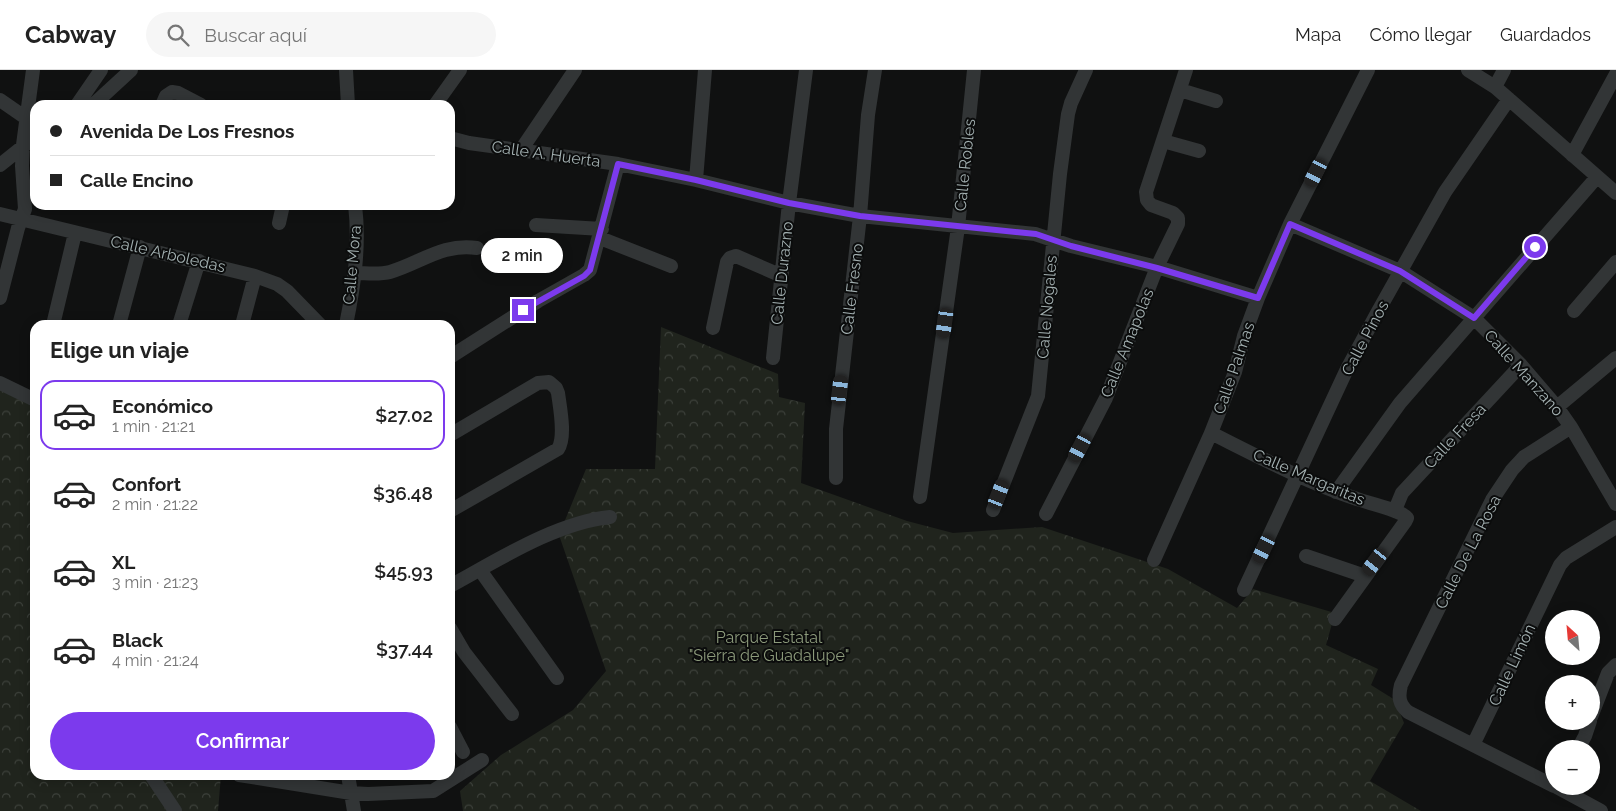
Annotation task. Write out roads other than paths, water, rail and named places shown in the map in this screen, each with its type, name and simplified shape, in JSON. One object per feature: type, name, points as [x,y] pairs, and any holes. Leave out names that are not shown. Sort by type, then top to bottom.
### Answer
[{"type":"street","points":[[0,298],[25,205],[23,192],[29,141],[26,118],[33,70]]},
{"type":"street","points":[[80,100],[101,70]]},
{"type":"street","points":[[99,100],[132,70]]},
{"type":"street","points":[[346,70],[348,100]]},
{"type":"street","points":[[439,100],[460,70]]},
{"type":"street","points":[[520,150],[575,70]]},
{"type":"street","points":[[696,180],[705,70]]},
{"type":"street","name":"Calle Durazno","points":[[773,358],[789,203],[806,70]]},
{"type":"street","name":"Calle Fresno","points":[[836,478],[836,429],[860,216],[868,116],[875,70]]},
{"type":"street","name":"Calle Robles","points":[[920,497],[958,227],[974,70]]},
{"type":"street","name":"Calle Nogales","points":[[993,510],[1038,396],[1068,114],[1086,70]]},
{"type":"street","name":"Calle Amapolas","points":[[1046,514],[1106,398],[1157,268],[1178,224],[1179,220],[1173,213],[1151,206],[1147,200],[1146,192],[1186,70]]},
{"type":"street","name":"Calle Palmas","points":[[1154,560],[1211,434],[1235,372],[1244,336],[1258,298],[1290,224],[1368,70]]},
{"type":"street","points":[[1468,70],[1510,99],[1616,193]]},
{"type":"street","points":[[1495,87],[1504,70]]},
{"type":"street","points":[[1572,155],[1616,74]]},
{"type":"street","points":[[1180,90],[1216,101]]},
{"type":"street","points":[[164,100],[166,96],[172,92],[191,100]]},
{"type":"street","name":"Calle Pinos","points":[[1244,590],[1347,369],[1400,271],[1445,192],[1510,99]]},
{"type":"street","points":[[0,100],[26,118]]},
{"type":"street","name":"Calle A. Huerta","points":[[455,139],[469,143],[618,164],[696,180],[789,203],[860,216],[1036,234],[1071,246],[1157,268],[1258,298]]},
{"type":"street","points":[[0,164],[29,141]]},
{"type":"street","points":[[1163,141],[1199,151]]},
{"type":"street","points":[[455,354],[538,301],[584,276],[590,270],[618,164]]},
{"type":"street","points":[[1336,492],[1400,403],[1597,177]]},
{"type":"street","points":[[279,222],[281,210]]},
{"type":"street","name":"Calle Mora","points":[[347,320],[354,273],[358,226],[356,210]]},
{"type":"street","name":"Calle Arboledas","points":[[0,214],[255,276],[277,284],[287,291],[315,320]]},
{"type":"street","name":"Calle Manzano","points":[[1290,224],[1400,271],[1474,318],[1521,364],[1557,407],[1571,427],[1616,504]]},
{"type":"street","points":[[536,225],[601,233],[671,266]]},
{"type":"street","points":[[54,320],[75,233]]},
{"type":"street","points":[[354,273],[387,273],[450,248],[464,246],[477,248]]},
{"type":"street","points":[[120,320],[140,247]]},
{"type":"street","points":[[713,328],[727,262],[730,258],[736,256],[782,276]]},
{"type":"street","points":[[181,320],[199,261]]},
{"type":"street","points":[[1574,311],[1616,262]]},
{"type":"street","points":[[243,320],[255,276]]},
{"type":"street","points":[[1557,407],[1616,358]]},
{"type":"street","name":"Calle Fresa","points":[[1336,619],[1365,576],[1401,514],[1402,493],[1521,364]]},
{"type":"street","points":[[455,432],[538,383],[546,381],[552,384],[558,393],[562,436],[561,445],[554,451],[455,508]]},
{"type":"street","points":[[0,383],[30,398]]},
{"type":"street","name":"Calle De La Rosa","points":[[1473,745],[1408,712],[1399,701],[1401,686],[1492,500],[1512,470],[1524,457],[1571,427]]},
{"type":"street","name":"Calle Margaritas","points":[[1211,434],[1298,477],[1401,514]]},
{"type":"street","points":[[455,583],[558,530],[588,519],[610,517]]},
{"type":"street","name":"Calle Limón","points":[[1473,745],[1560,565],[1566,558],[1616,527]]},
{"type":"street","points":[[1306,556],[1365,576]]},
{"type":"street","points":[[480,570],[557,678]]},
{"type":"street","points":[[455,637],[464,652],[512,714]]},
{"type":"street","points":[[1600,694],[1608,673],[1616,665]]},
{"type":"street","points":[[455,737],[463,752]]},
{"type":"street","points":[[1473,745],[1545,781]]},
{"type":"street","points":[[455,778],[482,760]]},
{"type":"street","points":[[154,780],[176,811]]},
{"type":"street","points":[[270,780],[368,794],[436,791],[452,780]]},
{"type":"street","points":[[349,780],[354,811]]},
{"type":"street","points":[[1572,795],[1601,811]]},
{"type":"park label","name":"Parque Estatal \"Sierra de Guadalupe\"","points":[[769,646]]}]
